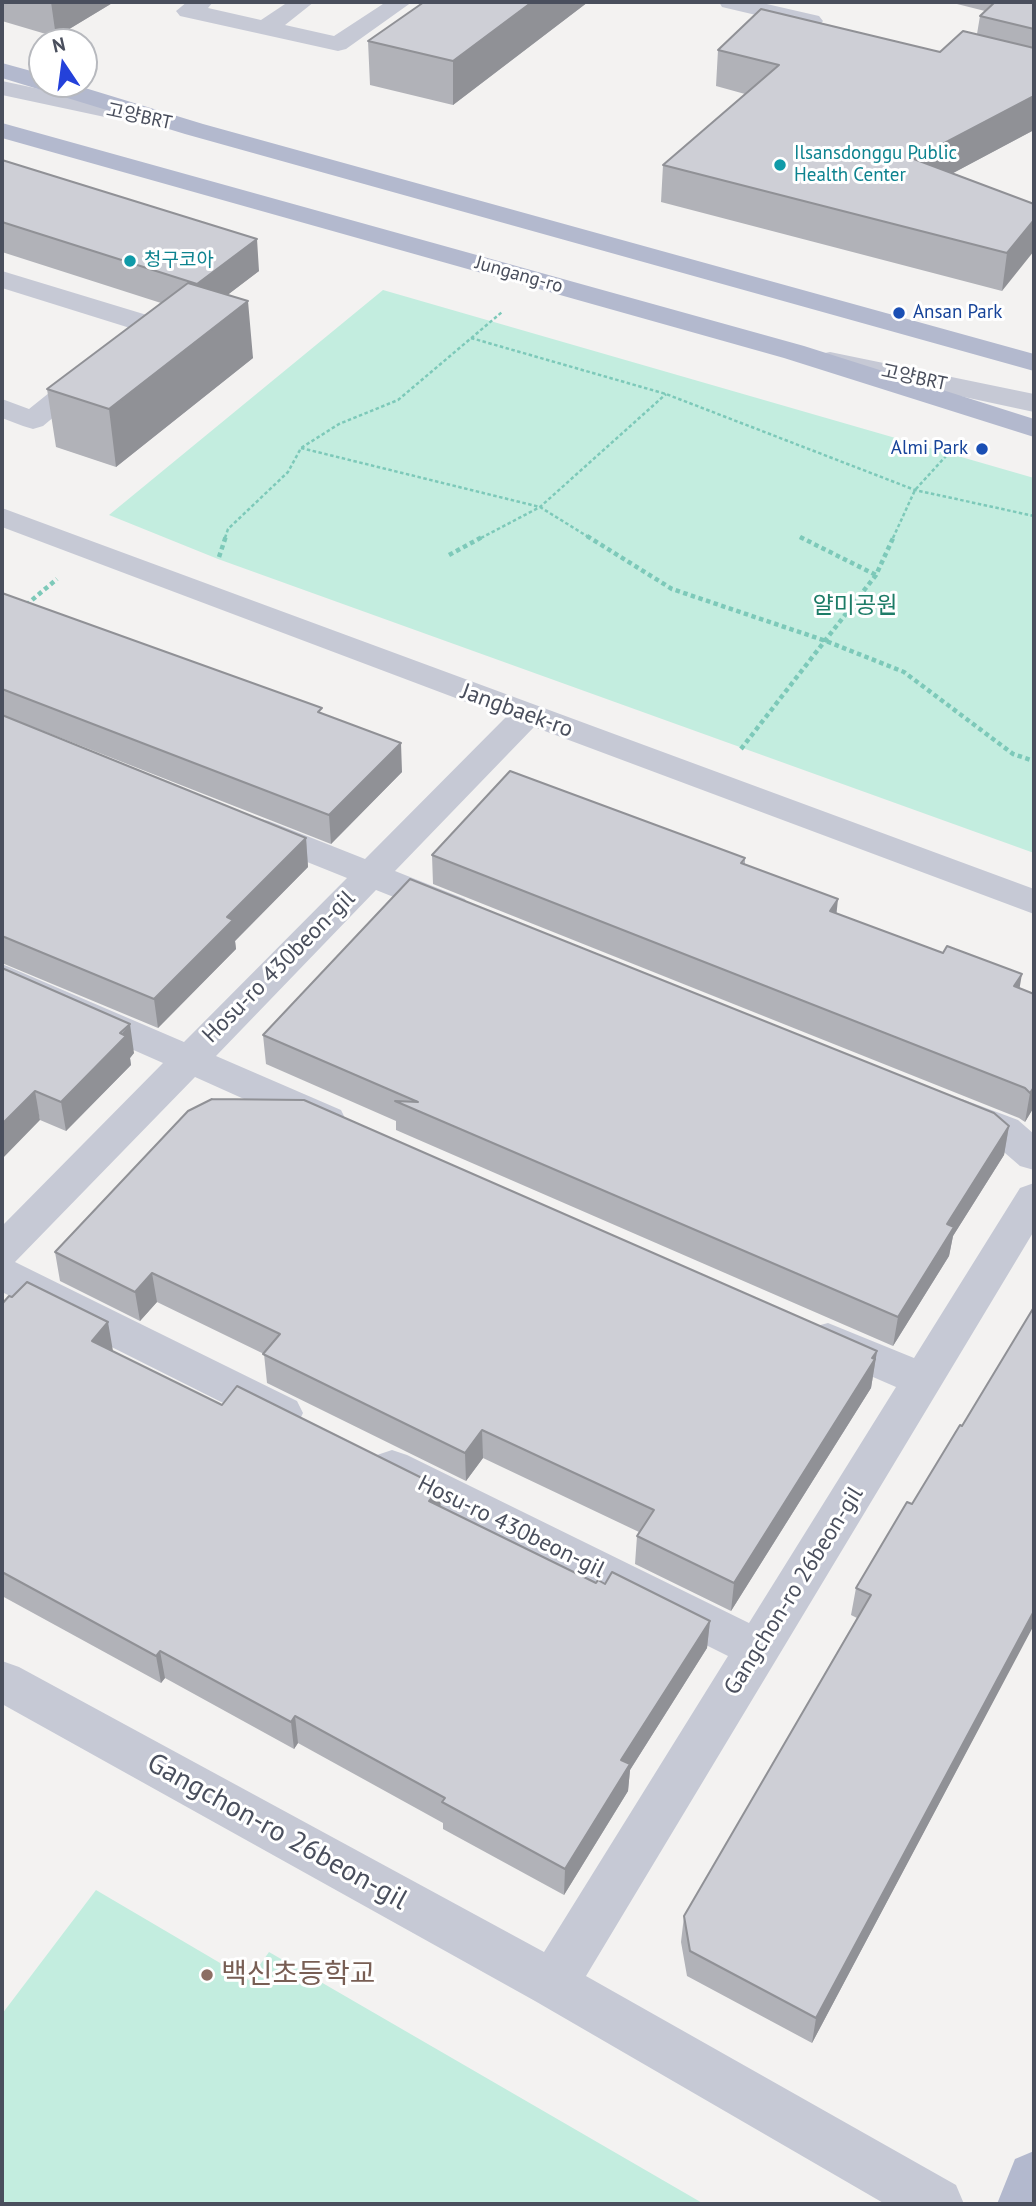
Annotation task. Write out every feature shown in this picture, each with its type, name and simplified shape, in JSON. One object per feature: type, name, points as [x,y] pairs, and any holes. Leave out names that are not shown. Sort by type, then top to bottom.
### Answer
[{"type":"main road","points":[[2,70],[28,78]]},
{"type":"main road","points":[[93,98],[194,129],[1034,363]]},
{"type":"main road","name":"Jungang-ro","points":[[2,130],[794,352],[1034,428]]},
{"type":"main road","points":[[1024,2204],[1034,2178]]},
{"type":"street","points":[[202,2],[188,12],[338,44],[401,2]]},
{"type":"street","points":[[264,29],[303,2]]},
{"type":"street","points":[[730,2],[836,27]]},
{"type":"street","name":"고양BRT","points":[[2,88],[194,129]]},
{"type":"street","points":[[2,279],[150,325],[33,419],[2,408]]},
{"type":"street","name":"고양BRT","points":[[794,352],[1034,403]]},
{"type":"street","name":"Jangbaek-ro","points":[[2,517],[1034,902]]},
{"type":"street","name":"Hosu-ro 430beon-gil","points":[[2,1251],[527,715]]},
{"type":"street","name":"Hosu-ro 430beon-gil","points":[[231,819],[487,921]]},
{"type":"street","name":"Hosu-ro 430beon-gil","points":[[2,977],[365,1137]]},
{"type":"street","points":[[927,1099],[1004,1130],[1034,1156]]},
{"type":"street","name":"Gangchon-ro 26beon-gil","points":[[553,1984],[1034,1198]]},
{"type":"street","points":[[2,1274],[312,1428]]},
{"type":"street","points":[[794,1324],[923,1381]]},
{"type":"street","name":"Hosu-ro 430beon-gil","points":[[361,1452],[758,1649]]},
{"type":"street","name":"Gangchon-ro 26beon-gil","points":[[2,1681],[553,1984],[937,2204]]},
{"type":"path","points":[[215,567],[228,529],[288,472],[302,448],[339,424],[398,400],[502,312]]},
{"type":"path","points":[[471,338],[666,394],[915,490],[1034,516]]},
{"type":"path","points":[[449,555],[540,507],[666,394]]},
{"type":"path","points":[[734,757],[876,576],[915,490],[958,443]]},
{"type":"path","points":[[302,448],[540,507],[672,589],[826,641],[904,672],[1013,754],[1034,761]]},
{"type":"path","points":[[800,537],[876,576]]},
{"type":"path","points":[[20,610],[58,578]]},
{"type":"green space","name":"얄미공원","points":[[383,290],[1034,478],[1034,853],[218,559],[109,515]]},
{"type":"green space","name":"백신초등학교","points":[[96,1890],[249,1980],[269,1952],[704,2204],[2,2204],[2,2014]]},
{"type":"building","points":[[424,2],[532,2],[453,61],[368,41]]},
{"type":"building","points":[[995,2],[1034,2],[1034,29],[980,16]]},
{"type":"building","points":[[761,9],[940,52],[963,31],[1034,48],[1034,96],[914,159],[1034,204],[1034,220],[1007,253],[663,165],[779,65],[718,50]]},
{"type":"building","points":[[2,160],[257,239],[197,284],[2,222]]},
{"type":"building","points":[[188,283],[248,301],[109,409],[47,389]]},
{"type":"building","points":[[2,593],[322,708],[318,712],[401,743],[329,815],[2,689]]},
{"type":"building","points":[[2,715],[306,838],[227,917],[233,920],[154,999],[2,936]]},
{"type":"building","points":[[510,771],[745,858],[741,863],[838,899],[830,911],[943,953],[947,946],[1022,974],[1014,986],[1034,994],[1034,1087],[1030,1093],[1025,1088],[432,855]]},
{"type":"building","points":[[410,879],[994,1113],[1009,1126],[947,1224],[954,1227],[898,1317],[395,1101],[418,1102],[263,1035]]},
{"type":"building","points":[[2,968],[130,1024],[120,1033],[126,1036],[61,1102],[35,1091],[2,1124]]},
{"type":"building","points":[[212,1099],[304,1100],[877,1351],[872,1358],[875,1359],[734,1583],[637,1536],[654,1510],[482,1430],[465,1453],[263,1354],[280,1334],[152,1273],[135,1292],[55,1252],[188,1111]]},
{"type":"building","points":[[27,1282],[108,1322],[92,1341],[222,1405],[237,1386],[440,1487],[429,1501],[596,1583],[598,1580],[605,1584],[612,1572],[710,1621],[621,1760],[630,1764],[565,1869],[442,1802],[445,1798],[295,1716],[291,1722],[160,1651],[156,1656],[2,1572],[2,1304]]},
{"type":"building","points":[[1034,1307],[1034,1611],[816,2018],[690,1951],[684,1916],[871,1595],[856,1588],[907,1502],[912,1504]]},
{"type":"place","name":"Ilsansdonggu Public Health Center","points":[[780,165]]},
{"type":"place","name":"청구코아","points":[[130,261]]},
{"type":"place","name":"Ansan Park","points":[[899,313]]},
{"type":"place","name":"Almi Park","points":[[982,449]]},
{"type":"place","name":"백신초등학교","points":[[207,1975]]}]
